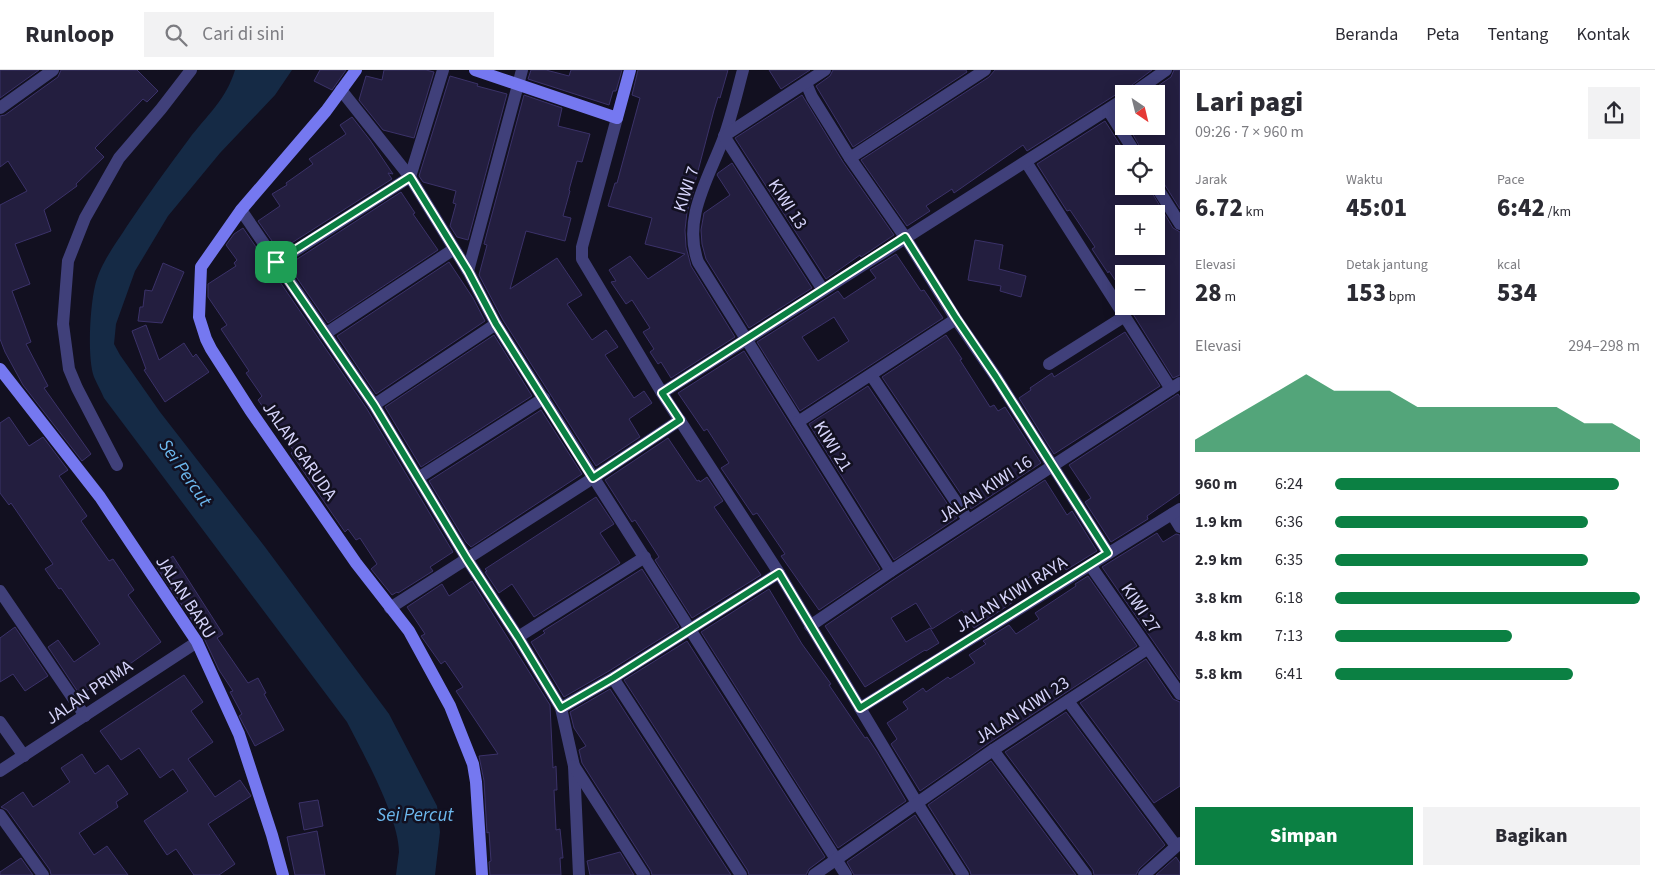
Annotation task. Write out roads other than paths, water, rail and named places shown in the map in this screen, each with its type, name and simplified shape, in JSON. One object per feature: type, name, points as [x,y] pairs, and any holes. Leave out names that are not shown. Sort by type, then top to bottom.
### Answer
[{"type":"street","points":[[0,108],[53,70]]},
{"type":"street","points":[[117,465],[69,369],[63,324],[68,262],[85,218],[120,158],[191,70]]},
{"type":"street","name":"JALAN GARUDA","points":[[356,70],[326,111],[241,210],[201,267],[199,317],[211,349],[250,410],[356,563],[409,631],[450,706],[468,747],[476,782],[482,875]]},
{"type":"street","points":[[276,262],[410,177],[443,70]]},
{"type":"street","points":[[475,70],[617,118]]},
{"type":"street","points":[[468,271],[522,70]]},
{"type":"street","points":[[630,70],[582,247],[582,259],[662,393],[779,573],[917,803],[963,875]]},
{"type":"street","name":"KIWI 7","points":[[743,70],[724,136],[698,201],[693,229],[693,248],[698,262],[746,340]]},
{"type":"street","points":[[724,136],[825,70]]},
{"type":"street","points":[[1145,85],[1166,70]]},
{"type":"street","points":[[850,158],[981,71]]},
{"type":"street","points":[[806,83],[812,97],[850,158],[905,237],[1108,553]]},
{"type":"street","points":[[341,90],[410,177],[468,271],[496,324],[846,875]]},
{"type":"street","points":[[662,393],[1115,105]]},
{"type":"street","points":[[1108,110],[1130,145]]},
{"type":"street","name":"KIWI 13","points":[[724,136],[823,290]]},
{"type":"street","points":[[1026,162],[1125,316],[1176,386]]},
{"type":"street","points":[[1162,195],[1180,224]]},
{"type":"street","points":[[241,210],[374,405],[467,559],[518,637],[561,708],[574,766],[579,875]]},
{"type":"street","points":[[325,334],[454,249]]},
{"type":"street","points":[[1049,364],[1125,316]]},
{"type":"street","points":[[798,422],[956,318]]},
{"type":"street","points":[[374,405],[496,324]]},
{"type":"street","name":"KIWI 21","points":[[746,340],[891,571]]},
{"type":"street","name":"JALAN BARU","points":[[0,369],[100,497],[196,642],[239,734],[283,875]]},
{"type":"street","points":[[871,375],[968,520]]},
{"type":"street","name":"JALAN KIWI 16","points":[[810,626],[968,520],[1176,386]]},
{"type":"street","points":[[418,478],[544,398]]},
{"type":"street","points":[[390,608],[680,420]]},
{"type":"street","points":[[1176,511],[1180,527]]},
{"type":"street","name":"JALAN KIWI RAYA","points":[[860,708],[1176,511]]},
{"type":"street","points":[[518,637],[645,556]]},
{"type":"street","name":"KIWI 27","points":[[1090,565],[1180,694]]},
{"type":"street","points":[[561,708],[691,630],[779,573]]},
{"type":"street","points":[[0,590],[85,716]]},
{"type":"street","name":"JALAN PRIMA","points":[[0,771],[196,642]]},
{"type":"street","name":"JALAN KIWI 23","points":[[814,875],[993,750],[1147,648]]},
{"type":"street","points":[[613,678],[741,875]]},
{"type":"street","points":[[1068,700],[1178,845],[1144,875]]},
{"type":"street","points":[[0,722],[24,756]]},
{"type":"street","points":[[993,750],[1086,875]]},
{"type":"street","points":[[574,766],[644,875]]},
{"type":"street","points":[[0,815],[43,875]]},
{"type":"water","name":"Sei Percut","points":[[235,70],[292,70],[275,95],[220,153],[168,216],[135,271],[116,324],[114,344],[160,412],[265,547],[389,714],[437,806],[440,832],[435,875],[396,875],[399,852],[393,822],[379,786],[347,722],[104,398],[94,377],[90,358],[91,319],[93,295],[100,270],[150,193],[221,99]]}]
